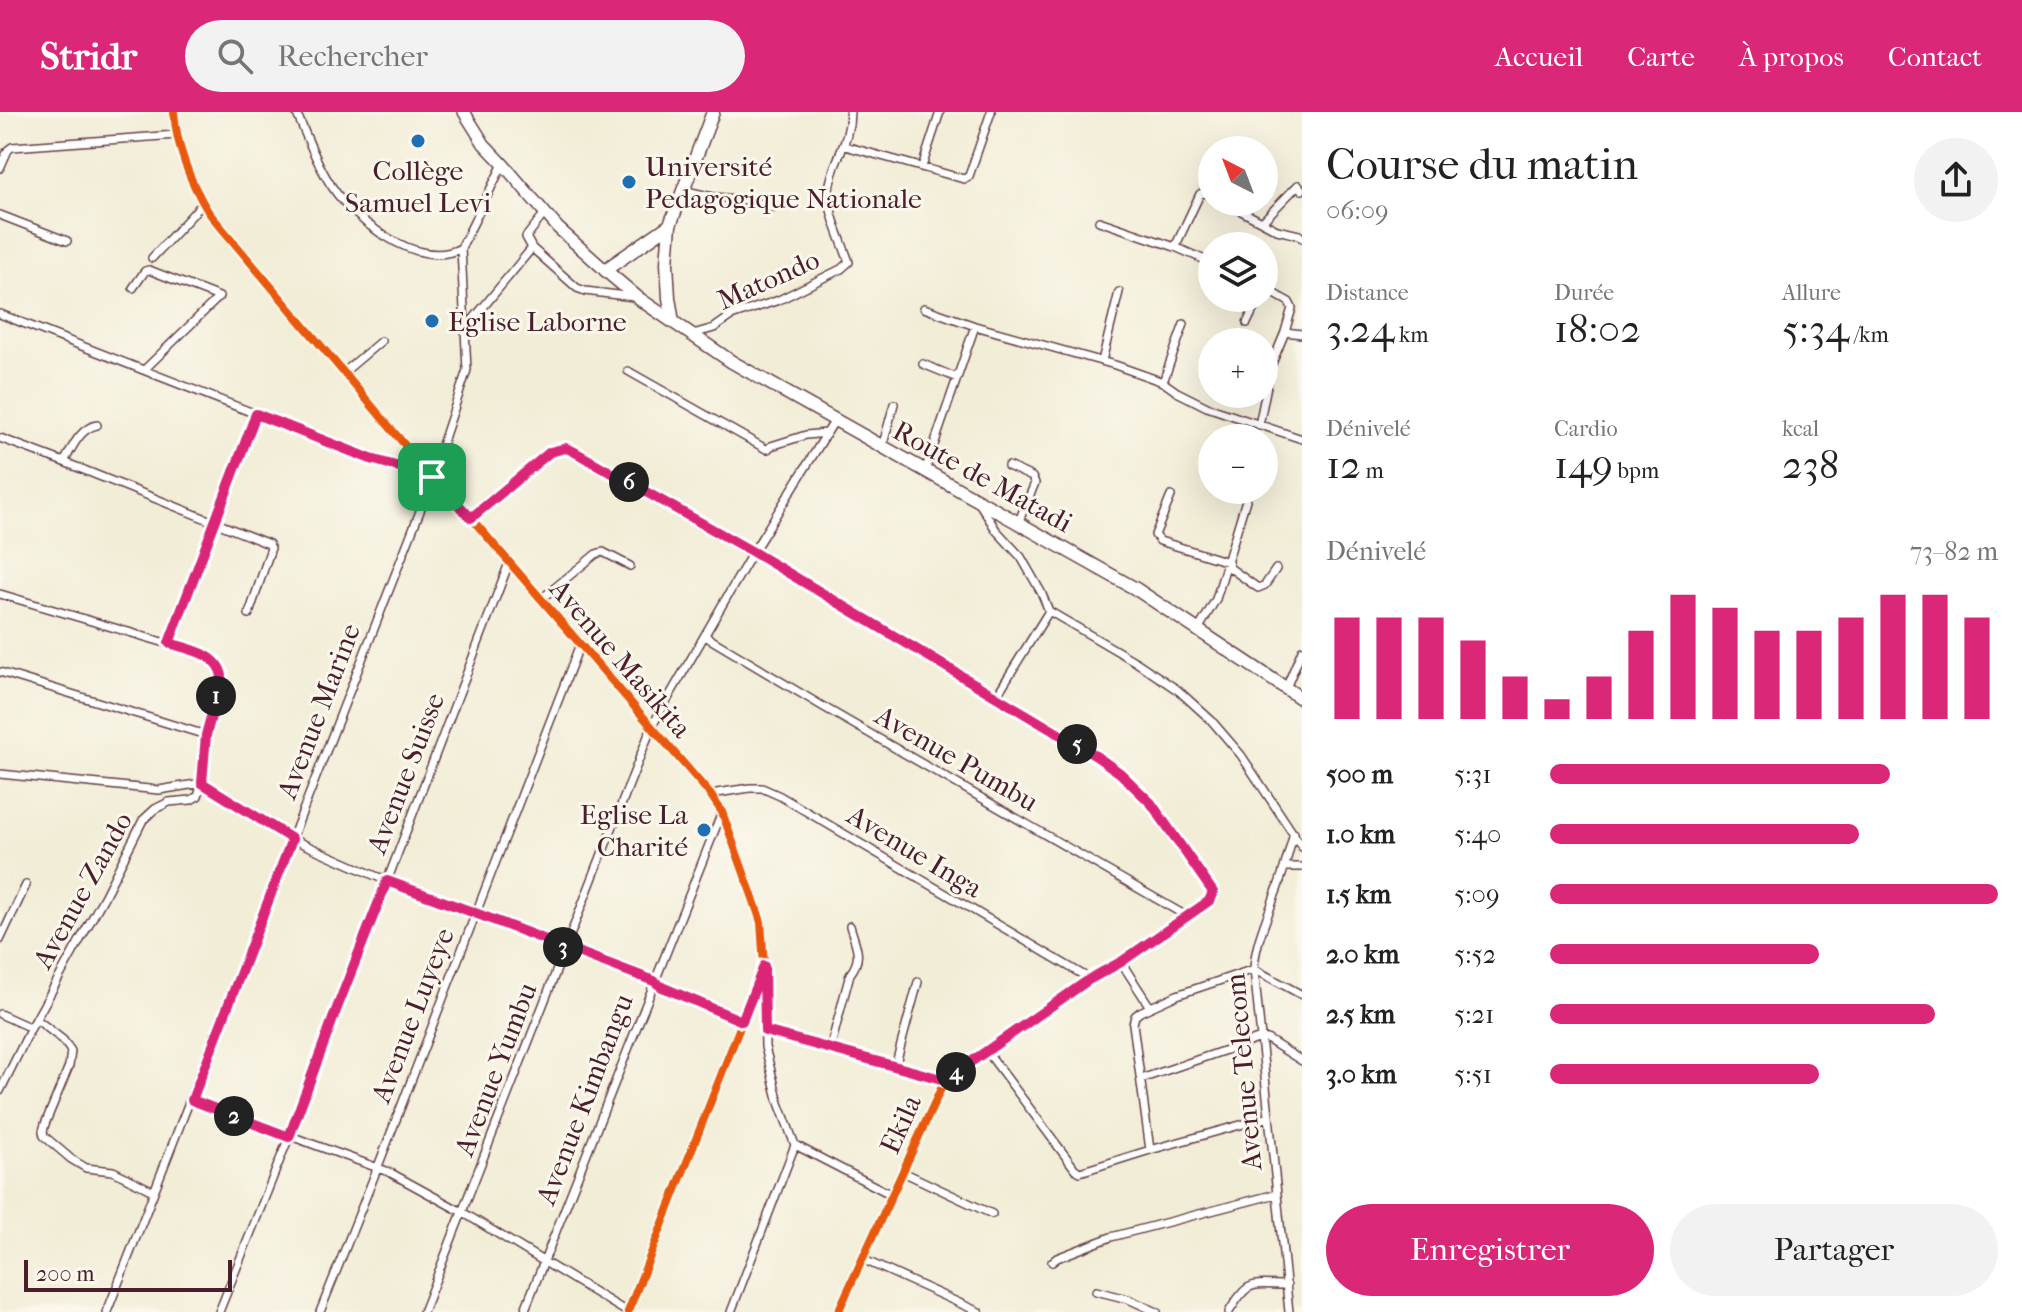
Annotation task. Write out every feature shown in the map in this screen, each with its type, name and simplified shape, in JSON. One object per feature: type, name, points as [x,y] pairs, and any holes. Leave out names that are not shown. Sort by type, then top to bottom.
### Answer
[{"type":"highway","points":[[673,322],[667,263],[670,225],[713,112]]},
{"type":"highway","points":[[605,270],[670,225]]},
{"type":"highway","name":"Route de Matadi","points":[[605,270],[638,298],[732,362],[1136,589],[1302,699]]},
{"type":"main road","points":[[464,112],[484,144],[545,213],[576,246],[605,270]]},
{"type":"street","name":"Avenue Masikita","points":[[174,112],[176,135],[190,179],[228,238],[431,477],[471,518],[710,794],[722,812],[736,847],[761,922],[764,966],[628,1312]]},
{"type":"street","points":[[296,112],[325,174],[341,199],[397,243],[414,250],[438,253],[461,248],[503,164]]},
{"type":"street","name":"Matondo","points":[[691,335],[714,328],[731,316],[779,300],[849,262],[829,191],[849,131],[850,112]]},
{"type":"street","points":[[922,167],[940,112]]},
{"type":"street","points":[[845,146],[966,178],[991,112]]},
{"type":"street","points":[[0,168],[2,158],[12,147],[176,135]]},
{"type":"street","points":[[1262,222],[1301,185]]},
{"type":"street","points":[[682,190],[749,200],[773,208]]},
{"type":"street","points":[[1175,247],[1198,198]]},
{"type":"street","points":[[152,258],[203,203]]},
{"type":"street","points":[[545,213],[526,237],[532,248],[577,288],[638,298]]},
{"type":"street","points":[[0,215],[67,241]]},
{"type":"street","points":[[1251,216],[1277,230],[1302,238]]},
{"type":"street","points":[[1099,221],[1198,257]]},
{"type":"street","name":"Avenue Marine","points":[[108,1312],[420,511],[467,370],[461,248]]},
{"type":"street","points":[[466,328],[532,248]]},
{"type":"street","points":[[133,288],[149,270],[219,297],[144,370]]},
{"type":"street","points":[[1102,361],[1119,292]]},
{"type":"street","points":[[1259,424],[1271,366],[1285,332],[1291,306],[1278,296]]},
{"type":"street","points":[[924,308],[1163,382],[1207,407],[1256,424]]},
{"type":"street","points":[[1247,323],[1252,312]]},
{"type":"street","points":[[0,314],[371,459],[431,477]]},
{"type":"street","points":[[1163,382],[1184,324]]},
{"type":"street","points":[[925,471],[975,326]]},
{"type":"street","points":[[1285,332],[1302,334]]},
{"type":"street","points":[[343,373],[381,341]]},
{"type":"street","points":[[923,364],[957,378]]},
{"type":"street","points":[[628,371],[766,449],[806,435],[827,433]]},
{"type":"street","points":[[882,448],[894,404]]},
{"type":"street","points":[[169,643],[256,414]]},
{"type":"street","name":"Avenue Yumbu","points":[[423,1312],[652,726],[753,552],[835,420]]},
{"type":"street","points":[[64,462],[84,432],[97,425]]},
{"type":"street","points":[[1278,431],[1302,439]]},
{"type":"street","points":[[0,438],[266,542],[271,546],[249,614]]},
{"type":"street","points":[[471,518],[550,452],[566,448],[753,552],[997,695],[1049,611]]},
{"type":"street","points":[[1008,466],[1032,477],[1035,483],[1018,523]]},
{"type":"street","points":[[1171,496],[1155,535],[1158,540],[1228,562]]},
{"type":"street","points":[[978,500],[996,530],[1021,557],[1049,611],[1136,662],[1179,691],[1211,720],[1241,755],[1301,845]]},
{"type":"street","points":[[1198,630],[1216,599],[1245,504]]},
{"type":"street","points":[[541,599],[596,554],[603,552],[630,566]]},
{"type":"street","points":[[1228,562],[1230,568],[1258,588],[1265,585],[1276,569]]},
{"type":"street","name":"Avenue Suisse","points":[[219,1312],[509,563]]},
{"type":"street","points":[[0,594],[206,655],[221,668],[222,676],[206,735],[202,783]]},
{"type":"street","name":"Avenue Pumbu","points":[[705,636],[1188,917]]},
{"type":"street","name":"Avenue Luyeye","points":[[320,1312],[580,644]]},
{"type":"street","points":[[1286,688],[1302,650]]},
{"type":"street","points":[[0,672],[206,735]]},
{"type":"street","name":"Ekila","points":[[838,1312],[945,1080],[1090,979],[1188,917],[1209,901],[1213,892],[1151,803],[1134,785],[1096,756],[997,695]]},
{"type":"street","points":[[0,774],[159,790],[202,783],[292,839],[387,881],[654,981],[742,1021]]},
{"type":"street","name":"Avenue Zando","points":[[0,1091],[143,820],[169,802],[195,799],[202,783]]},
{"type":"street","name":"Avenue Inga","points":[[710,794],[762,788],[780,796],[1090,979]]},
{"type":"street","name":"Avenue Kimbangu","points":[[524,1312],[722,812]]},
{"type":"street","name":"Avenue Telecom","points":[[1289,1312],[1254,958],[1294,833]]},
{"type":"street","points":[[1285,867],[1302,867]]},
{"type":"street","points":[[0,940],[26,885]]},
{"type":"street","points":[[830,1049],[850,974],[859,958],[850,926]]},
{"type":"street","points":[[1121,962],[1150,1007]]},
{"type":"street","points":[[731,1312],[795,1145],[765,1047],[764,966]]},
{"type":"street","points":[[1150,1150],[1133,1024],[1135,1016],[1177,995],[1254,969],[1302,995]]},
{"type":"street","points":[[895,1067],[918,982]]},
{"type":"street","points":[[0,1014],[31,1028]]},
{"type":"street","points":[[36,1019],[63,1040],[71,1051],[69,1066],[45,1124],[44,1136],[86,1168],[113,1171],[153,1191]]},
{"type":"street","points":[[765,1031],[945,1080]]},
{"type":"street","points":[[1141,1079],[1261,1038],[1302,1061]]},
{"type":"street","points":[[986,1050],[1080,1172],[1269,1117]]},
{"type":"street","points":[[192,1100],[389,1172],[628,1312]]},
{"type":"street","points":[[795,1145],[892,1195]]},
{"type":"street","points":[[903,1172],[992,1214]]},
{"type":"street","points":[[1052,1262],[1111,1237],[1276,1194]]},
{"type":"street","points":[[862,1259],[979,1312]]},
{"type":"street","points":[[1229,1312],[1246,1288],[1253,1285],[1287,1285]]},
{"type":"street","points":[[1096,1291],[1128,1299],[1157,1312]]},
{"type":"cycle path","points":[[174,112],[186,165],[209,213],[431,476],[710,794],[722,812],[761,922],[764,966],[628,1312]]},
{"type":"cycle path","points":[[471,518],[550,452],[562,449],[573,451],[753,552],[1096,756],[1120,773],[1151,803],[1213,892],[1209,901],[1188,917],[1090,979],[945,1080],[838,1312]]},
{"type":"place","name":"Collège Samuel Levi","points":[[418,141]]},
{"type":"place","name":"Université Pedagogique Nationale","points":[[629,182]]},
{"type":"place","name":"Eglise Laborne","points":[[432,321]]},
{"type":"place","name":"Eglise La Charité","points":[[704,830]]},
{"type":"route","points":[[256,414],[371,459],[432,477],[471,518],[550,452],[566,448],[573,451],[753,552],[1096,756],[1120,773],[1151,803],[1213,892],[1209,901],[945,1080],[765,1031],[764,966],[742,1021],[654,981],[387,881],[289,1137],[192,1100],[292,839],[202,783],[206,735],[222,676],[221,668],[206,655],[169,643],[214,523],[256,414]]}]
